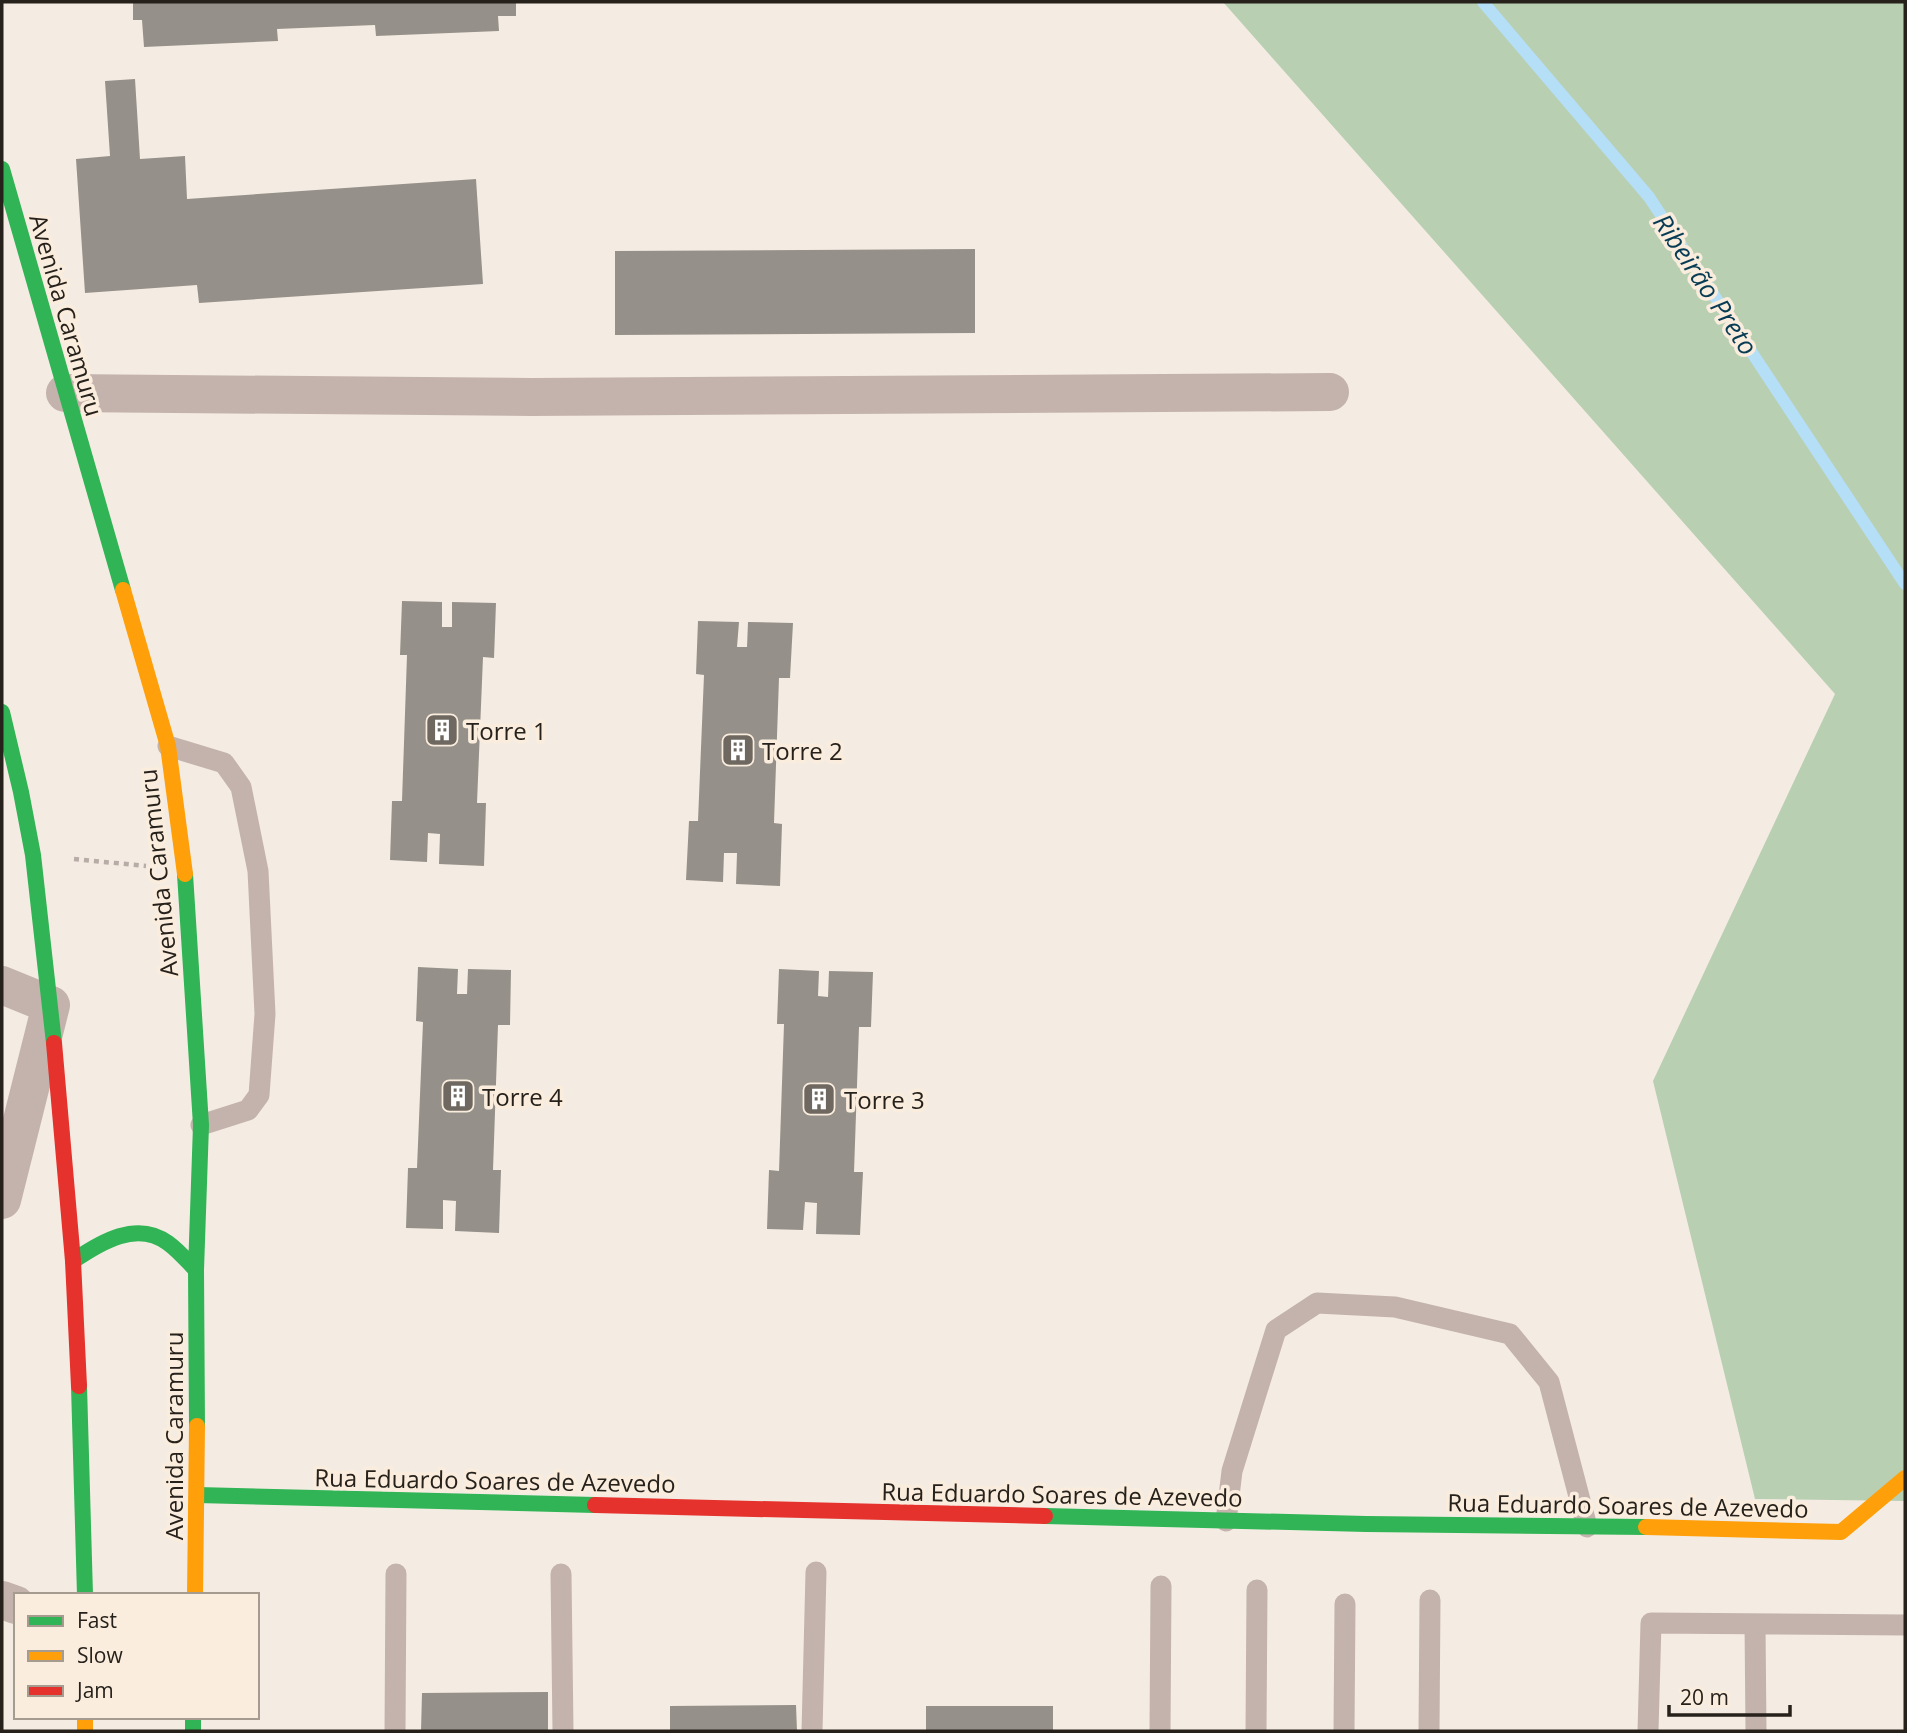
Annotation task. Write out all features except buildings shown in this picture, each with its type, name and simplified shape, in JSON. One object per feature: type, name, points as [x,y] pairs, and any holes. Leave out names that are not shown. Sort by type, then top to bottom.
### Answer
[{"type":"main road","name":"Avenida Caramuru","points":[[2,169],[9,227],[65,393],[168,746],[185,870],[201,1125],[196,1270],[195,1593]]},
{"type":"main road","points":[[2,712],[22,792],[33,855],[51,1005],[73,1261],[85,1593]]},
{"type":"main road","points":[[73,1261],[95,1246],[129,1233],[166,1241],[196,1270]]},
{"type":"main road","name":"Rua Eduardo Soares de Azevedo","points":[[197,1495],[1226,1521],[1841,1532],[1905,1478]]},
{"type":"street","points":[[65,393],[546,397],[1329,392]]},
{"type":"street","points":[[2,985],[51,1005],[2,1200]]},
{"type":"lane","points":[[168,746],[224,763],[241,787],[258,871],[265,1014],[259,1095],[248,1110],[201,1125]]},
{"type":"lane","points":[[1226,1521],[1232,1471],[1276,1330],[1317,1303],[1395,1307],[1510,1334],[1549,1382],[1587,1527]]},
{"type":"lane","points":[[812,1731],[816,1572]]},
{"type":"lane","points":[[395,1731],[396,1574]]},
{"type":"lane","points":[[561,1574],[563,1731]]},
{"type":"lane","points":[[1160,1731],[1161,1586]]},
{"type":"lane","points":[[1256,1731],[1257,1590]]},
{"type":"lane","points":[[1429,1731],[1430,1600]]},
{"type":"lane","points":[[1344,1731],[1345,1604]]},
{"type":"lane","points":[[1648,1731],[1651,1623],[1905,1625]]},
{"type":"lane","points":[[1755,1625],[1756,1731]]},
{"type":"path","points":[[33,855],[185,870]]},
{"type":"green space","points":[[1223,2],[1905,2],[1905,1501],[1755,1499],[1653,1081],[1835,694]]},
{"type":"waterway","name":"Ribeirão Preto","points":[[1483,2],[1649,197],[1905,584]]},
{"type":"traffic: fast","points":[[2,169],[123,590]]},
{"type":"traffic: fast","points":[[2,712],[33,855],[54,1043]]},
{"type":"traffic: fast","points":[[185,874],[201,1125],[196,1270],[197,1426]]},
{"type":"traffic: fast","points":[[73,1261],[119,1236],[144,1233],[168,1243],[196,1270]]},
{"type":"traffic: fast","points":[[79,1386],[85,1593]]},
{"type":"traffic: fast","points":[[197,1495],[595,1505]]},
{"type":"traffic: fast","points":[[1045,1516],[1366,1524],[1646,1527]]},
{"type":"traffic: fast","points":[[193,1719],[193,1731]]},
{"type":"traffic: slow","points":[[123,590],[168,746],[185,874]]},
{"type":"traffic: slow","points":[[195,1593],[197,1426]]},
{"type":"traffic: slow","points":[[1646,1527],[1841,1532],[1905,1478]]},
{"type":"traffic: slow","points":[[85,1719],[85,1731]]},
{"type":"traffic: jam","points":[[54,1043],[73,1261],[79,1386]]},
{"type":"traffic: jam","points":[[595,1505],[1045,1516]]},
{"type":"place","name":"Torre 1","points":[[442,730]]},
{"type":"place","name":"Torre 2","points":[[738,750]]},
{"type":"place","name":"Torre 4","points":[[458,1096]]},
{"type":"place","name":"Torre 3","points":[[819,1099]]}]
